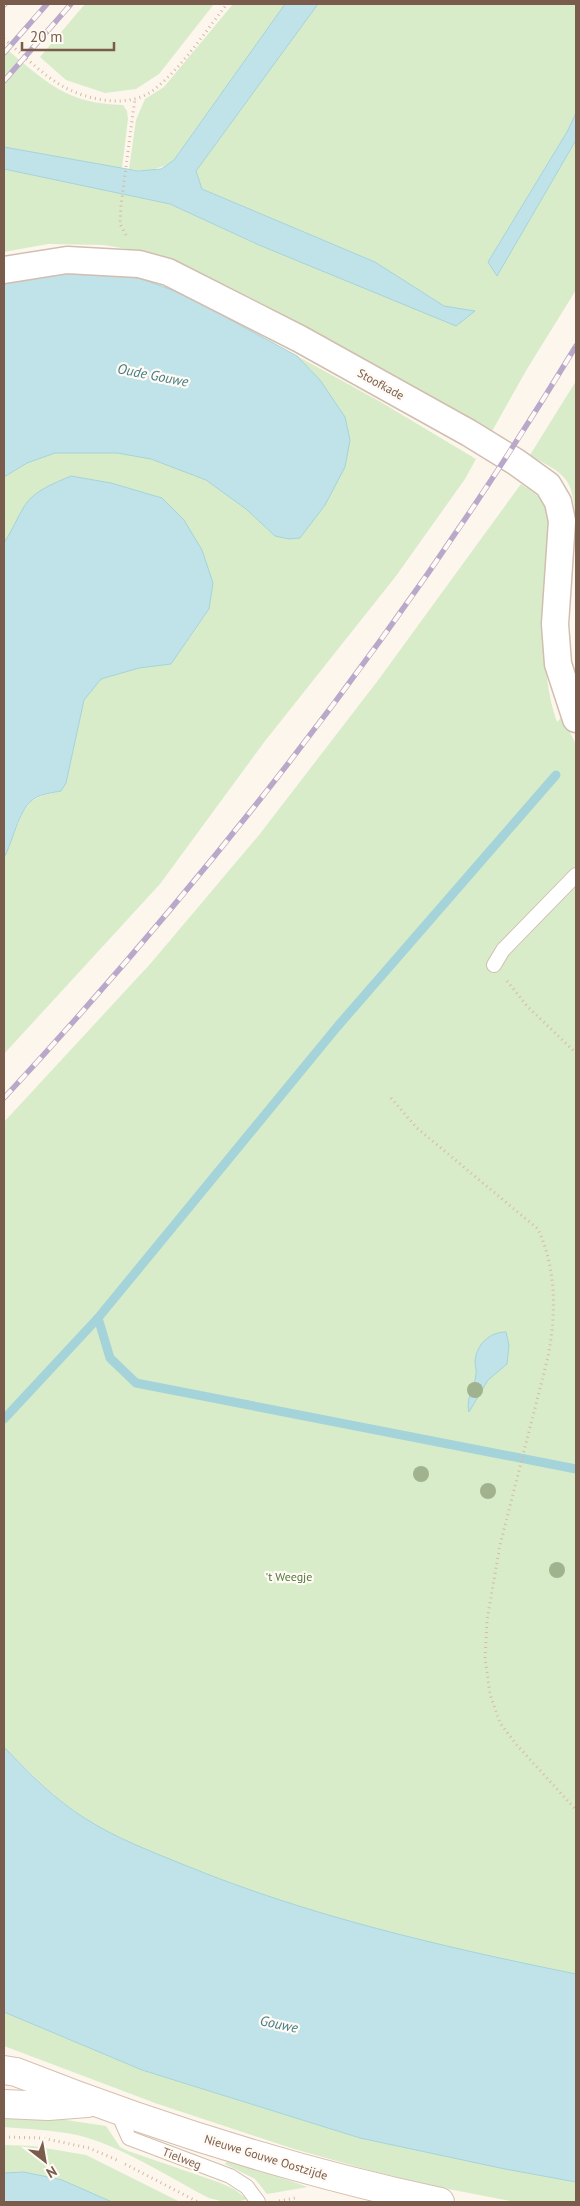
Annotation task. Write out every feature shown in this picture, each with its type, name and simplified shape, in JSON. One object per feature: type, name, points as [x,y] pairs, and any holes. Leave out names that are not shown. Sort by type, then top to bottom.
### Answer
[{"type":"main road","name":"Nieuwe Gouwe Oostzijde","points":[[4,2070],[16,2072],[104,2105],[264,2157],[348,2182],[440,2202]]},
{"type":"main road","name":"Nieuwe Gouwe Oostzijde","points":[[4,2104],[48,2106],[104,2105]]},
{"type":"street","name":"Stoofkade","points":[[4,270],[67,260],[139,264],[168,272],[300,339],[469,433],[516,462],[548,485],[558,502],[562,521],[556,624],[558,664],[576,719]]},
{"type":"lane","points":[[494,966],[503,950],[576,875]]},
{"type":"lane","name":"Tielweg","points":[[104,2105],[129,2138],[230,2176],[247,2187],[258,2202]]},
{"type":"path","points":[[4,39],[69,90],[83,96],[108,100],[135,98],[154,90],[185,58],[227,4]]},
{"type":"path","points":[[121,205],[135,98]]},
{"type":"path","points":[[494,966],[527,1006],[576,1053]]},
{"type":"path","points":[[390,1098],[416,1128],[538,1229],[546,1247],[554,1292],[552,1334],[548,1358],[523,1448],[500,1545],[487,1620],[485,1658],[490,1694],[500,1723],[516,1744],[576,1810]]},
{"type":"path","points":[[4,2137],[42,2138],[89,2148],[129,2165],[198,2202]]},
{"type":"green space","points":[[85,4],[214,4],[159,74],[136,89],[105,93],[66,80],[40,57]]},
{"type":"green space","points":[[233,4],[285,4],[174,160],[153,169],[129,169],[136,120],[145,99],[164,87]]},
{"type":"green space","points":[[318,4],[576,4],[576,113],[567,132],[488,262],[497,276],[576,140],[576,290],[527,369],[491,433],[262,304],[161,255],[104,245],[48,244],[4,252],[4,169],[170,204],[259,245],[456,325],[474,311],[444,306],[375,262],[202,189],[196,171]]},
{"type":"green space","points":[[4,47],[45,80],[71,95],[103,104],[123,105],[127,111],[128,119],[122,168],[4,147]]},
{"type":"green space","points":[[297,356],[379,401],[476,459],[465,479],[396,576],[265,741],[160,884],[4,1054],[4,858],[23,812],[31,801],[44,795],[61,791],[66,783],[84,700],[101,679],[139,668],[171,664],[209,610],[162,498],[111,483],[71,476],[25,504],[16,525],[4,543],[4,477],[27,463],[55,453],[117,453],[151,459],[206,480],[246,509],[275,536],[350,440],[345,417],[320,380]]},
{"type":"green space","points":[[576,381],[576,534],[573,501],[568,483],[561,474],[530,455]]},
{"type":"green space","name":"'t Weegje","points":[[521,484],[540,498],[548,510],[550,534],[544,614],[546,671],[552,706],[557,722],[562,717],[576,744],[576,1974],[476,1953],[327,1915],[230,1883],[182,1864],[121,1838],[86,1819],[53,1794],[4,1747],[4,1122],[151,963],[259,835],[379,679]]},
{"type":"green space","points":[[4,2012],[142,2070],[360,2138],[576,2182],[576,2202],[510,2201],[428,2185],[294,2149],[155,2103],[4,2046]]},
{"type":"green space","points":[[4,2114],[39,2116],[106,2126],[120,2147],[218,2182],[234,2189],[247,2199],[228,2202],[209,2198],[128,2154],[94,2140],[59,2132],[4,2127]]},
{"type":"green space","points":[[4,2145],[33,2146],[86,2155],[180,2202],[112,2202],[62,2180],[24,2172],[4,2173]]},
{"type":"green space","points":[[228,2160],[308,2187],[267,2194],[255,2179],[225,2164]]},
{"type":"water","points":[[285,4],[318,4],[196,171],[202,189],[375,262],[444,306],[475,311],[456,326],[259,245],[170,204],[4,169],[4,147],[138,171],[161,169],[174,160]]},
{"type":"water","points":[[576,113],[576,140],[497,276],[488,262],[567,132]]},
{"type":"water","name":"Oude Gouwe","points":[[88,272],[139,278],[183,294],[297,356],[320,380],[345,417],[350,440],[345,467],[325,505],[300,538],[289,539],[275,536],[246,509],[206,480],[151,459],[117,453],[55,453],[27,463],[4,477],[4,281],[48,273]]},
{"type":"water","points":[[71,476],[111,483],[162,498],[184,520],[202,550],[213,583],[209,609],[171,664],[139,668],[101,679],[84,700],[66,783],[61,791],[45,794],[31,801],[19,819],[4,858],[4,543],[25,505],[34,495]]},
{"type":"water","points":[[506,1332],[509,1345],[507,1364],[488,1380],[469,1412],[468,1402],[475,1379],[475,1362],[478,1350],[489,1337]]},
{"type":"water","name":"Gouwe","points":[[4,1747],[43,1786],[75,1812],[121,1838],[182,1864],[230,1883],[327,1915],[476,1953],[576,1974],[576,2182],[360,2138],[142,2070],[4,2012]]},
{"type":"water","points":[[24,2172],[62,2180],[112,2202],[4,2202],[4,2173]]},
{"type":"waterway","points":[[556,775],[337,1027],[98,1318],[110,1358],[136,1383],[576,1469]]},
{"type":"waterway","points":[[4,1419],[98,1318]]},
{"type":"railway","points":[[4,53],[47,4]]},
{"type":"railway","points":[[4,81],[71,4]]},
{"type":"railway","points":[[4,1098],[161,921],[309,736],[380,641],[448,545],[576,346]]}]
